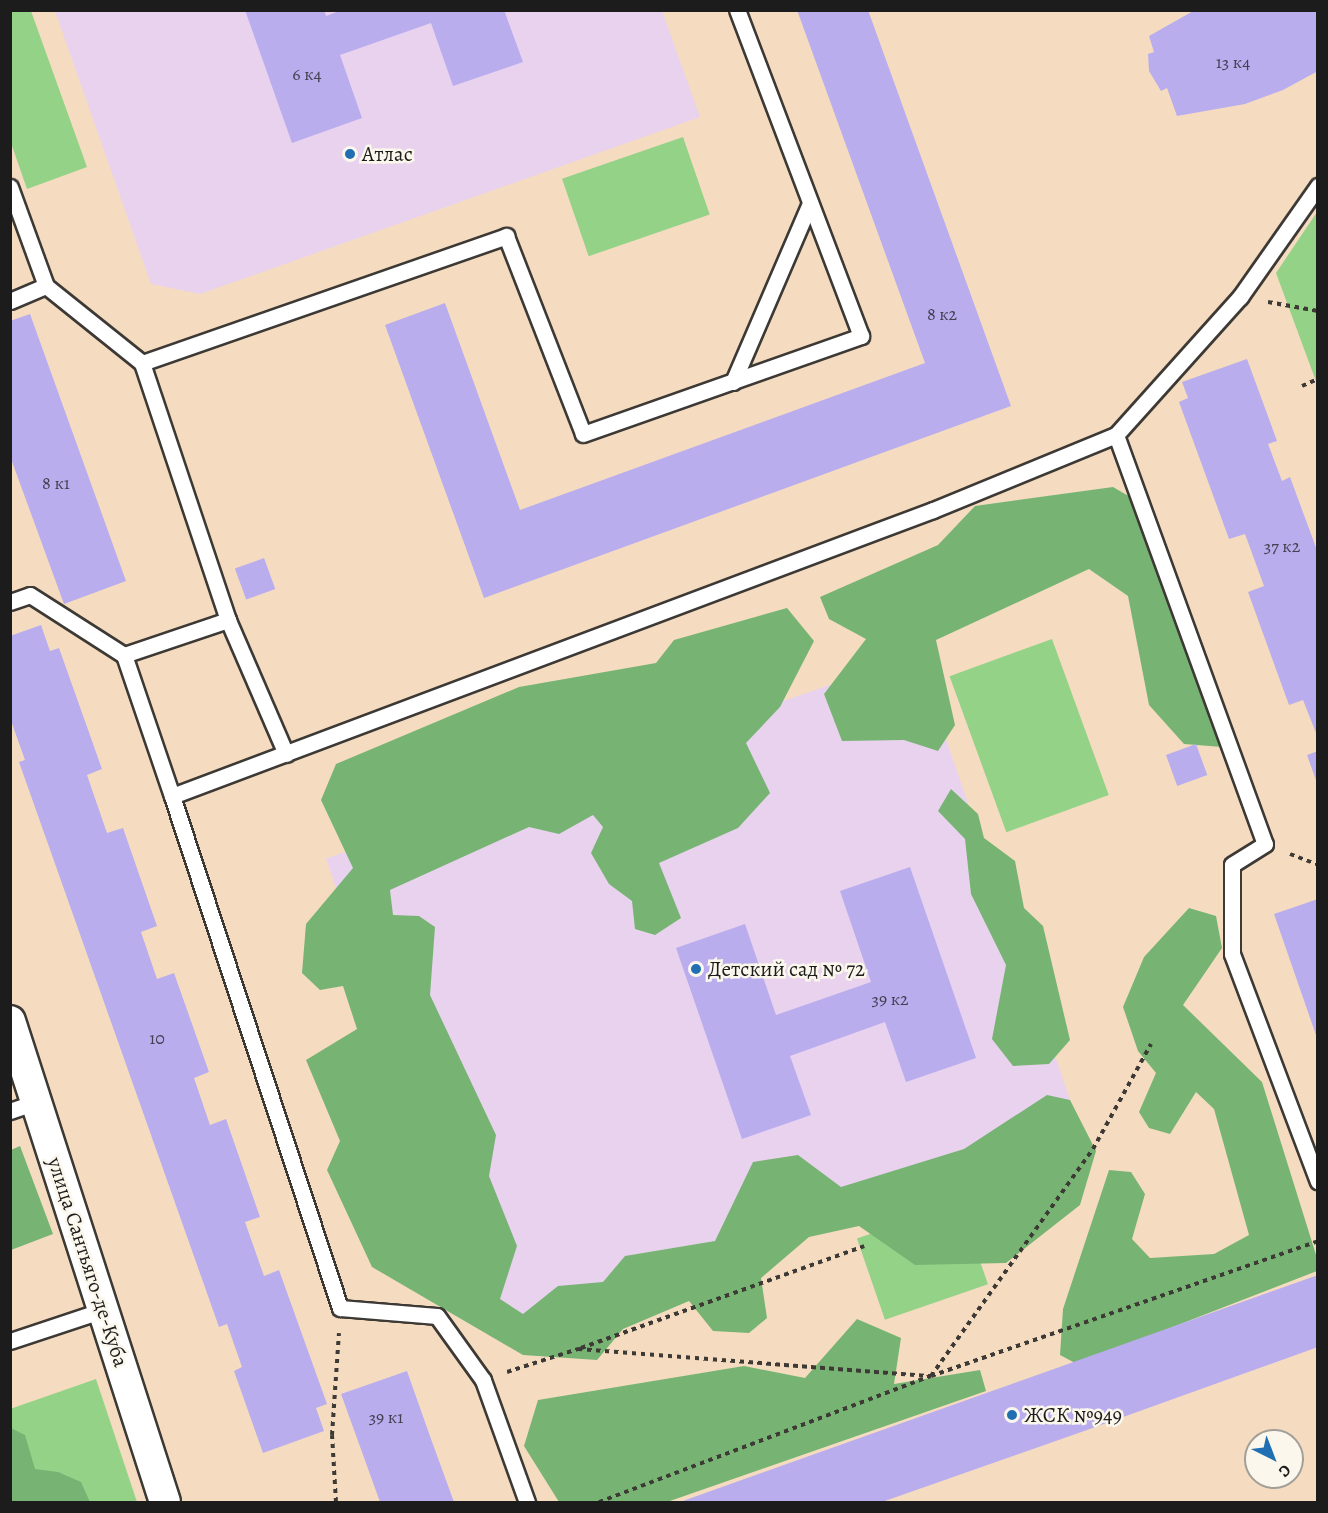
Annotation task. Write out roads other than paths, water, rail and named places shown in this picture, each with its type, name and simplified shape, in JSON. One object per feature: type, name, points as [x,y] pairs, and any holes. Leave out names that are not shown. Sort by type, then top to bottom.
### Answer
[{"type":"street","name":"улица Сантьяго-де-Куба","points":[[10,1021],[23,1106],[103,1310],[165,1503]]},
{"type":"lane","points":[[141,363],[506,236],[583,434],[861,336],[737,10]]},
{"type":"lane","points":[[172,796],[933,510],[1116,435],[1240,297],[1317,186]]},
{"type":"lane","points":[[10,187],[45,286],[141,363],[228,620],[286,754]]},
{"type":"lane","points":[[733,382],[810,203]]},
{"type":"lane","points":[[10,301],[45,286]]},
{"type":"lane","points":[[1116,435],[1265,844],[1232,865],[1232,954],[1317,1181]]},
{"type":"lane","points":[[10,602],[30,595],[123,655],[172,796],[340,1308],[437,1316],[483,1380],[527,1503]]},
{"type":"lane","points":[[123,655],[228,620]]},
{"type":"lane","points":[[10,1341],[103,1310]]},
{"type":"place","name":"Атлас","points":[[350,154]]},
{"type":"place","name":"Детский сад № 72","points":[[696,969]]},
{"type":"place","name":"ЖСК №949","points":[[1012,1415]]}]
